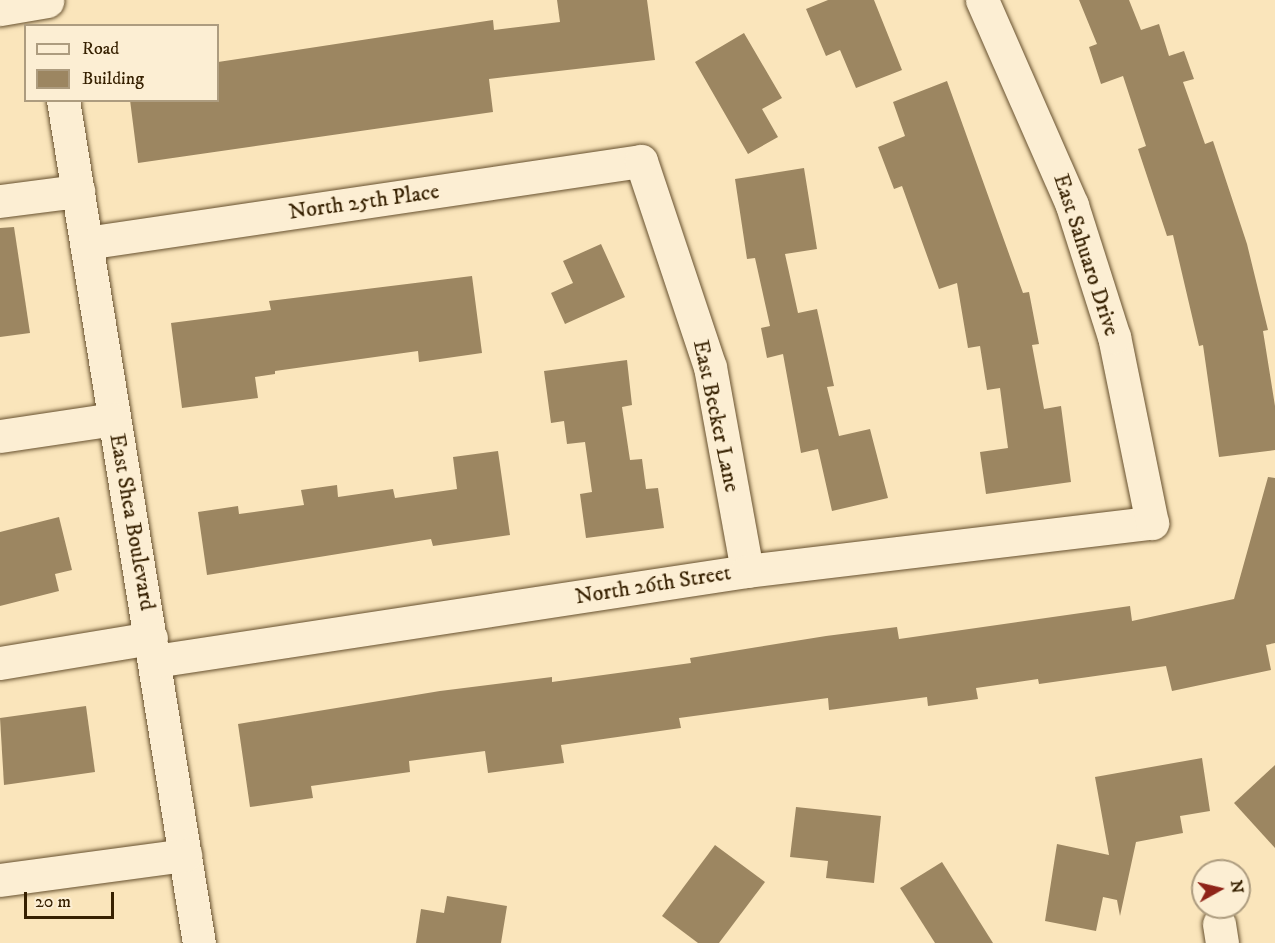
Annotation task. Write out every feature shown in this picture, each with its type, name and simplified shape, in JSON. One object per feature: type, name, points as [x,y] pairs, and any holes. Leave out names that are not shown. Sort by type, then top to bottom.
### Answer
[{"type":"street","name":"East Sahuaro Drive","points":[[982,0],[1072,204],[1114,337],[1152,523]]},
{"type":"street","points":[[0,9],[48,9]]},
{"type":"street","name":"East Shea Boulevard","points":[[63,102],[199,943]]},
{"type":"street","name":"North 25th Place","points":[[86,243],[641,161]]},
{"type":"street","name":"East Becker Lane","points":[[641,161],[710,367],[747,571]]},
{"type":"street","points":[[0,201],[78,191]]},
{"type":"street","points":[[0,436],[114,419]]},
{"type":"street","name":"North 26th Street","points":[[0,663],[153,649],[747,571],[1152,523]]},
{"type":"street","points":[[0,880],[184,855]]},
{"type":"building","points":[[557,0],[647,0],[655,60],[489,79],[493,112],[138,163],[130,102],[219,102],[219,62],[493,20],[494,30],[560,22]]},
{"type":"building","points":[[828,0],[874,0],[902,70],[856,88],[840,50],[826,56],[806,9]]},
{"type":"building","points":[[1079,0],[1129,0],[1141,30],[1159,24],[1169,56],[1184,51],[1194,79],[1183,82],[1205,144],[1213,141],[1247,244],[1268,330],[1263,331],[1275,406],[1275,450],[1219,457],[1203,345],[1199,346],[1173,235],[1167,236],[1138,149],[1146,146],[1123,76],[1101,84],[1089,47],[1097,44]]},
{"type":"building","points":[[744,33],[782,98],[762,109],[778,137],[748,154],[695,62]]},
{"type":"building","points":[[947,81],[1023,293],[1029,292],[1039,344],[1032,345],[1044,409],[1061,406],[1071,482],[986,494],[980,452],[1008,448],[1000,388],[987,390],[980,346],[968,348],[957,283],[939,289],[902,186],[894,189],[878,147],[905,136],[893,102]]},
{"type":"building","points":[[804,168],[817,249],[785,254],[798,313],[817,309],[834,386],[827,387],[839,436],[870,429],[888,498],[832,511],[818,449],[801,453],[783,354],[767,358],[761,328],[770,326],[755,258],[747,259],[735,179]]},
{"type":"building","points":[[14,227],[30,333],[0,337],[0,228]]},
{"type":"building","points":[[601,244],[625,297],[565,324],[551,293],[573,283],[563,261]]},
{"type":"building","points":[[472,276],[482,353],[419,362],[418,351],[275,371],[275,374],[255,377],[258,398],[182,408],[171,323],[271,310],[269,301]]},
{"type":"building","points":[[627,360],[632,405],[622,407],[630,460],[642,459],[646,489],[658,488],[664,528],[586,538],[580,494],[592,492],[585,442],[567,444],[564,421],[551,423],[544,371]]},
{"type":"building","points":[[498,451],[510,535],[433,546],[431,539],[207,575],[198,512],[238,506],[239,514],[304,505],[301,490],[337,485],[338,497],[393,489],[395,498],[457,489],[453,457]]},
{"type":"building","points":[[1268,477],[1275,478],[1275,643],[1266,645],[1271,670],[1172,691],[1166,666],[1039,684],[1038,679],[976,688],[978,699],[928,706],[927,697],[829,710],[828,698],[679,718],[681,728],[561,745],[564,763],[488,773],[485,751],[409,761],[410,772],[311,786],[313,798],[250,807],[238,724],[440,691],[552,677],[552,682],[691,663],[690,658],[897,627],[899,639],[1130,606],[1132,621],[1234,599]]},
{"type":"building","points":[[59,517],[72,570],[55,574],[59,591],[0,606],[0,532]]},
{"type":"building","points":[[86,706],[95,772],[4,785],[0,718]]},
{"type":"building","points":[[1202,758],[1210,811],[1180,816],[1183,833],[1136,842],[1120,916],[1117,900],[1103,897],[1096,931],[1045,921],[1057,844],[1109,855],[1095,777]]},
{"type":"building","points":[[1275,765],[1275,848],[1234,803]]},
{"type":"building","points":[[796,807],[881,816],[874,883],[826,878],[828,861],[790,857]]},
{"type":"building","points":[[715,845],[765,882],[719,943],[698,943],[662,916]]},
{"type":"building","points":[[942,862],[993,943],[935,943],[900,888]]},
{"type":"building","points":[[447,896],[507,906],[501,943],[416,943],[421,909],[444,913]]}]
